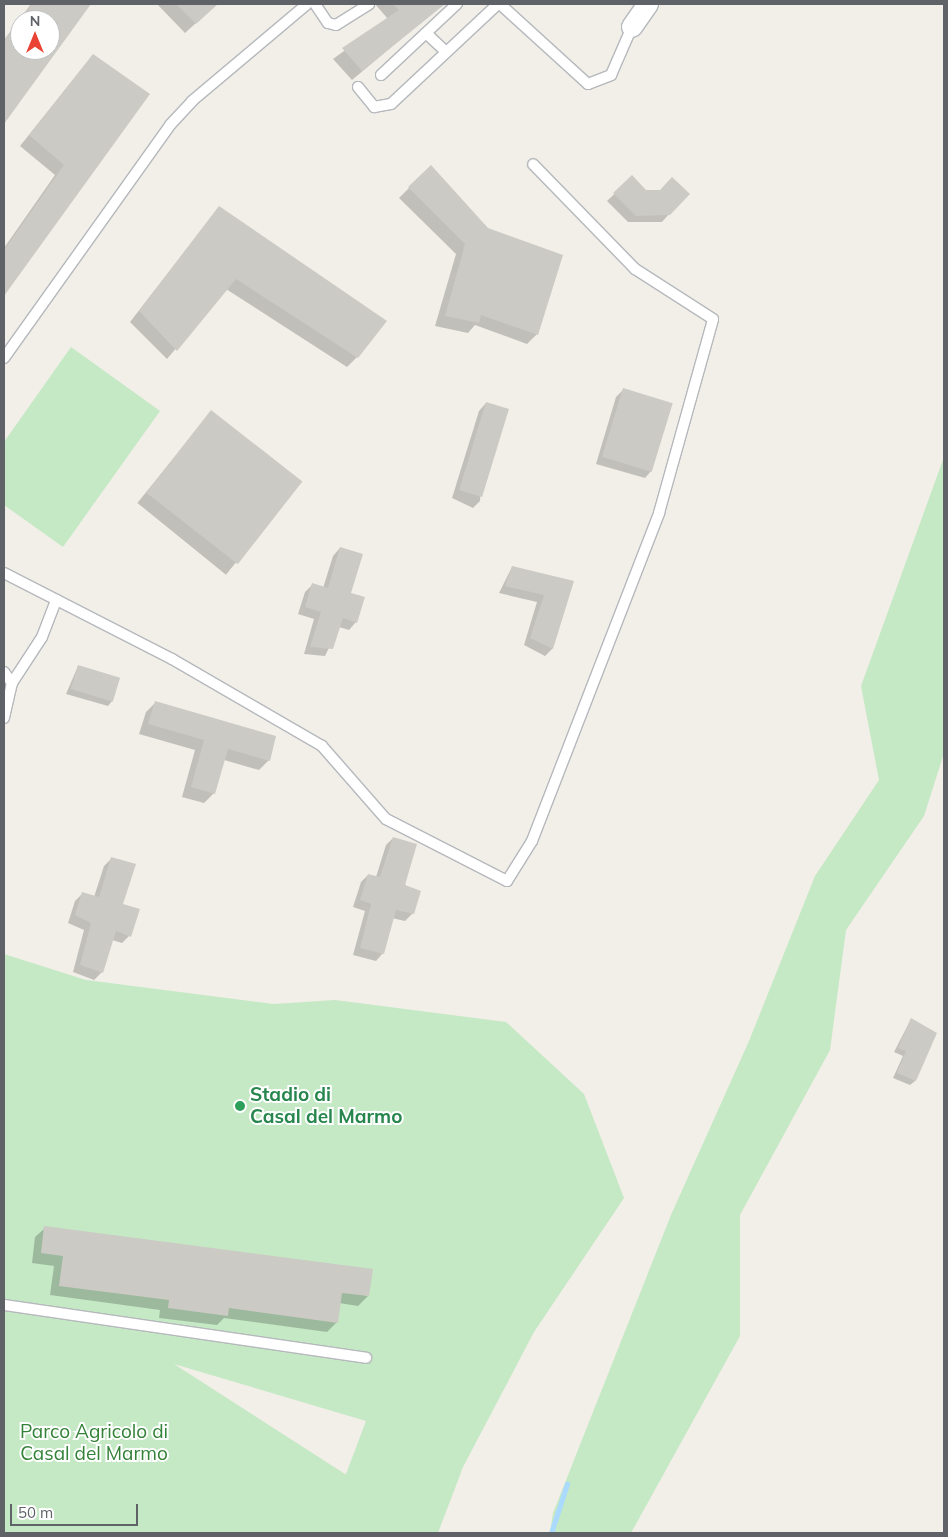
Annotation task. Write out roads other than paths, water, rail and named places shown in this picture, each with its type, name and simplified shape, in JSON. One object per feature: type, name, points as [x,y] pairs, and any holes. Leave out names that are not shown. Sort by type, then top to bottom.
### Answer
[{"type":"street","points":[[632,27],[648,4]]},
{"type":"lane","points":[[4,358],[170,125],[307,4]]},
{"type":"lane","points":[[315,4],[328,23],[336,25],[369,4]]},
{"type":"lane","points":[[382,75],[428,35],[457,4]]},
{"type":"lane","points":[[358,87],[374,107],[391,104],[499,4],[588,84],[611,74],[632,27]]},
{"type":"lane","points":[[428,35],[446,52]]},
{"type":"lane","points":[[4,573],[172,659],[322,746],[386,819],[507,881],[532,841],[659,513],[714,319],[635,269],[533,164]]},
{"type":"lane","points":[[4,718],[12,683],[42,638],[56,600]]},
{"type":"lane","points":[[4,672],[12,683]]},
{"type":"lane","points":[[4,1305],[366,1358]]},
{"type":"waterway","points":[[551,1533],[567,1484]]},
{"type":"place","name":"Stadio di Casal del Marmo","points":[[240,1106]]},
{"type":"park label","name":"Parco Agricolo di Casal del Marmo","points":[[94,1443]]}]
